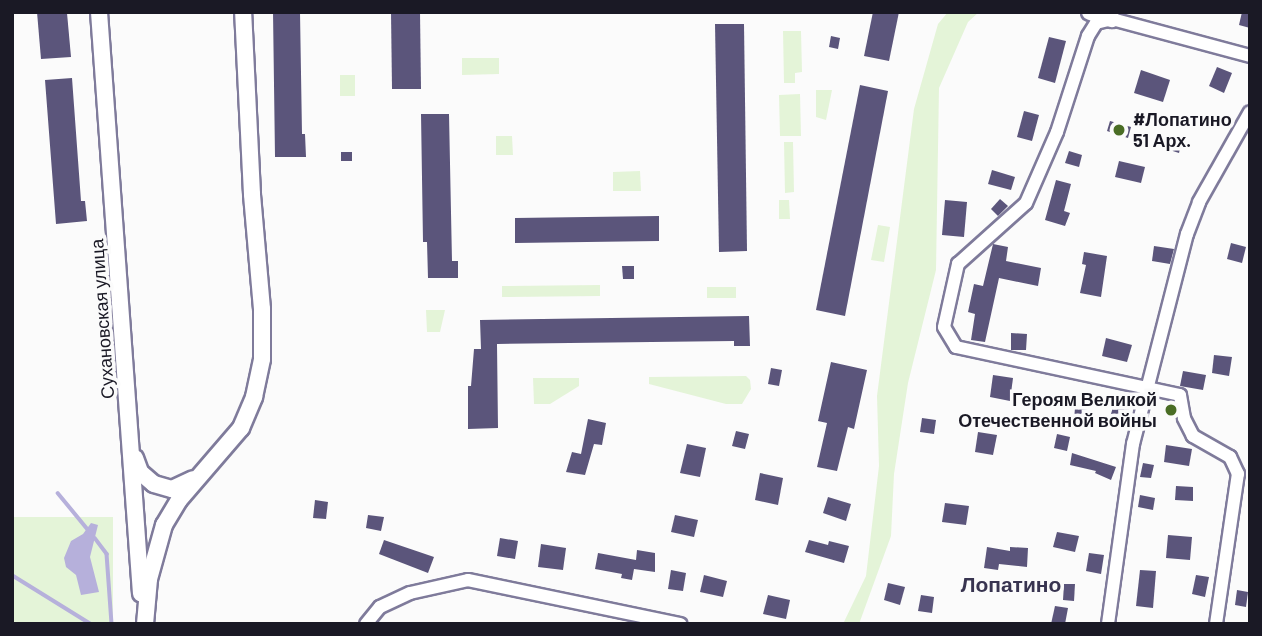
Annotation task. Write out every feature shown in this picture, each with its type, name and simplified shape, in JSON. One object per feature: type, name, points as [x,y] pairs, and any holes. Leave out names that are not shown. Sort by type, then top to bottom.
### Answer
[{"type":"street","name":"Сухановская улица","points":[[99,12],[144,624]]},
{"type":"street","points":[[144,624],[149,579],[164,526],[179,500],[241,428],[254,397],[262,359],[262,309],[252,194],[243,12]]},
{"type":"street","points":[[1090,12],[1250,57]]},
{"type":"street","points":[[1112,19],[1096,23],[1088,36],[1057,132],[1026,204],[958,264],[944,327],[956,347],[1180,395],[1184,418],[1193,436],[1230,457],[1238,474],[1216,624]]},
{"type":"street","points":[[1108,624],[1133,444],[1147,386],[1195,213],[1250,112]]},
{"type":"street","points":[[129,443],[140,472],[154,484],[172,488],[184,485],[204,471]]},
{"type":"street","points":[[366,624],[380,607],[410,593],[468,580],[680,624]]},
{"type":"green space","points":[[948,12],[979,12],[968,22],[939,88],[936,270],[908,383],[894,474],[891,536],[859,624],[843,624],[866,576],[879,466],[877,396],[914,109],[938,24]]},
{"type":"green space","points":[[783,31],[801,31],[802,72],[795,73],[795,83],[784,83]]},
{"type":"green space","points":[[462,58],[499,58],[499,74],[462,75]]},
{"type":"green space","points":[[340,75],[355,75],[355,96],[340,96]]},
{"type":"green space","points":[[816,90],[832,90],[826,120],[816,117]]},
{"type":"green space","points":[[800,94],[801,136],[780,136],[779,95]]},
{"type":"green space","points":[[496,136],[512,136],[513,155],[496,155]]},
{"type":"green space","points":[[784,142],[793,142],[794,192],[785,193]]},
{"type":"green space","points":[[640,171],[641,191],[613,191],[613,172]]},
{"type":"green space","points":[[779,200],[789,200],[790,219],[779,219]]},
{"type":"green space","points":[[878,225],[890,227],[884,262],[871,260]]},
{"type":"green space","points":[[600,285],[600,296],[502,297],[502,286]]},
{"type":"green space","points":[[707,287],[736,287],[736,298],[707,298]]},
{"type":"green space","points":[[426,310],[445,310],[440,332],[427,332]]},
{"type":"green space","points":[[746,376],[750,380],[751,389],[742,404],[726,404],[649,384],[649,377]]},
{"type":"green space","points":[[533,378],[579,378],[579,386],[550,404],[534,404]]},
{"type":"green space","points":[[12,517],[113,517],[113,624],[12,624]]},
{"type":"shaded area","points":[[91,523],[98,525],[90,557],[99,592],[81,595],[76,575],[66,567],[64,558],[71,541],[83,534]]},
{"type":"building","points":[[37,12],[67,13],[71,57],[41,59]]},
{"type":"building","points":[[273,12],[300,12],[302,134],[305,134],[306,157],[275,157]]},
{"type":"building","points":[[391,12],[420,12],[421,89],[392,89]]},
{"type":"building","points":[[873,12],[899,12],[889,61],[864,56]]},
{"type":"building","points":[[1242,12],[1250,12],[1250,28],[1239,25]]},
{"type":"building","points":[[715,24],[744,24],[747,251],[719,252]]},
{"type":"building","points":[[831,36],[840,38],[838,49],[829,47]]},
{"type":"building","points":[[1049,37],[1066,41],[1055,83],[1038,78]]},
{"type":"building","points":[[1217,67],[1232,73],[1224,93],[1209,86]]},
{"type":"building","points":[[1141,70],[1170,80],[1163,102],[1134,93]]},
{"type":"building","points":[[72,78],[81,201],[85,201],[87,221],[56,224],[45,80]]},
{"type":"building","points":[[860,85],[888,91],[845,316],[816,310]]},
{"type":"building","points":[[1024,111],[1039,115],[1032,141],[1017,137]]},
{"type":"building","points":[[421,114],[449,114],[452,261],[458,261],[458,278],[428,278],[427,242],[423,242]]},
{"type":"building","name":"#Лопатино 51 Арх.","points":[[1110,121],[1131,127],[1128,138],[1107,131]]},
{"type":"building","points":[[1161,133],[1182,140],[1179,153],[1157,146]]},
{"type":"building","points":[[1069,151],[1082,155],[1079,167],[1065,163]]},
{"type":"building","points":[[341,152],[352,152],[352,161],[341,161]]},
{"type":"building","points":[[1119,161],[1145,167],[1141,183],[1115,177]]},
{"type":"building","points":[[992,170],[1015,177],[1011,190],[988,184]]},
{"type":"building","points":[[1056,180],[1071,184],[1064,211],[1070,213],[1065,226],[1045,220]]},
{"type":"building","points":[[1000,199],[1008,206],[998,216],[991,209]]},
{"type":"building","points":[[945,200],[967,202],[964,237],[942,235]]},
{"type":"building","points":[[659,216],[659,241],[515,243],[515,218]]},
{"type":"building","points":[[1231,243],[1246,247],[1242,263],[1227,259]]},
{"type":"building","points":[[993,244],[1008,247],[1006,261],[1041,268],[1038,286],[999,278],[985,342],[971,340],[975,314],[968,312],[974,284],[983,286]]},
{"type":"building","points":[[1154,246],[1174,249],[1170,264],[1152,261]]},
{"type":"building","points":[[1084,252],[1107,256],[1101,297],[1080,293],[1086,265],[1082,264]]},
{"type":"building","points":[[622,266],[634,266],[634,279],[623,279]]},
{"type":"building","points":[[749,316],[750,346],[734,346],[734,341],[497,344],[498,428],[468,429],[468,386],[471,386],[474,349],[481,349],[480,320]]},
{"type":"building","points":[[1011,333],[1027,334],[1026,350],[1011,350]]},
{"type":"building","points":[[1106,338],[1132,345],[1127,362],[1102,356]]},
{"type":"building","points":[[1214,355],[1232,357],[1229,376],[1212,373]]},
{"type":"building","points":[[831,362],[867,370],[854,429],[848,427],[837,471],[817,467],[827,423],[818,421]]},
{"type":"building","points":[[771,368],[782,370],[779,386],[768,384]]},
{"type":"building","points":[[1183,371],[1206,375],[1203,390],[1180,386]]},
{"type":"building","points":[[993,375],[1013,378],[1010,401],[990,397]]},
{"type":"building","points":[[1114,404],[1132,411],[1129,424],[1110,417]]},
{"type":"building","points":[[1075,408],[1088,410],[1086,422],[1074,420]]},
{"type":"building","points":[[922,418],[936,420],[934,434],[920,432]]},
{"type":"building","points":[[588,419],[606,423],[602,445],[594,444],[585,475],[566,472],[572,452],[581,454]]},
{"type":"building","points":[[736,431],[749,434],[745,449],[732,446]]},
{"type":"building","points":[[978,432],[997,435],[993,455],[975,452]]},
{"type":"building","points":[[1057,434],[1070,437],[1067,451],[1054,448]]},
{"type":"building","points":[[687,444],[706,448],[700,477],[680,473]]},
{"type":"building","points":[[1166,445],[1192,449],[1189,466],[1164,462]]},
{"type":"building","points":[[1072,453],[1116,467],[1111,480],[1095,473],[1096,471],[1070,465]]},
{"type":"building","points":[[1143,463],[1154,465],[1151,478],[1140,477]]},
{"type":"building","points":[[760,473],[783,478],[778,505],[755,500]]},
{"type":"building","points":[[1176,486],[1193,487],[1193,501],[1175,500]]},
{"type":"building","points":[[1140,495],[1155,498],[1153,510],[1138,507]]},
{"type":"building","points":[[828,497],[851,504],[846,521],[823,513]]},
{"type":"building","points":[[315,500],[328,502],[326,519],[313,518]]},
{"type":"building","points":[[945,503],[969,506],[966,525],[942,522]]},
{"type":"building","points":[[368,515],[384,517],[381,531],[366,528]]},
{"type":"building","points":[[675,515],[698,520],[694,537],[671,532]]},
{"type":"building","points":[[1057,532],[1079,536],[1075,552],[1053,547]]},
{"type":"building","points":[[1168,535],[1192,537],[1190,560],[1166,558]]},
{"type":"building","points":[[500,538],[518,541],[515,559],[497,556]]},
{"type":"building","points":[[384,540],[434,557],[428,573],[379,554]]},
{"type":"building","points":[[809,540],[828,545],[829,541],[849,546],[844,563],[805,552]]},
{"type":"building","points":[[541,544],[566,548],[563,570],[538,567]]},
{"type":"building","points":[[987,547],[1010,551],[1010,547],[1028,548],[1027,567],[999,564],[998,570],[984,568]]},
{"type":"building","points":[[637,550],[655,553],[655,572],[634,569],[632,580],[621,578],[622,574],[595,569],[598,553],[636,560]]},
{"type":"building","points":[[1089,553],[1104,555],[1101,574],[1086,571]]},
{"type":"building","points":[[671,570],[686,573],[683,591],[668,589]]},
{"type":"building","points":[[1140,570],[1156,571],[1153,608],[1136,606]]},
{"type":"building","points":[[704,575],[727,581],[723,597],[700,592]]},
{"type":"building","points":[[1196,575],[1209,577],[1205,597],[1192,594]]},
{"type":"building","points":[[888,583],[905,587],[900,605],[884,600]]},
{"type":"building","points":[[1064,584],[1075,584],[1074,601],[1063,600]]},
{"type":"building","points":[[1237,590],[1248,592],[1246,607],[1235,605]]},
{"type":"building","points":[[768,595],[790,600],[786,619],[763,614]]},
{"type":"building","points":[[921,595],[934,597],[932,613],[918,611]]},
{"type":"building","points":[[1055,606],[1068,608],[1065,624],[1051,624]]},
{"type":"waterway","points":[[58,493],[90,532]]},
{"type":"waterway","points":[[95,538],[107,554],[112,624]]},
{"type":"waterway","points":[[12,575],[91,624]]},
{"type":"place","name":"#Лопатино 51 Арх.","points":[[1119,130]]},
{"type":"place","name":"Героям Великой Отечественной войны","points":[[1171,410]]},
{"type":"district","name":"Лопатино","points":[[1011,584]]}]
